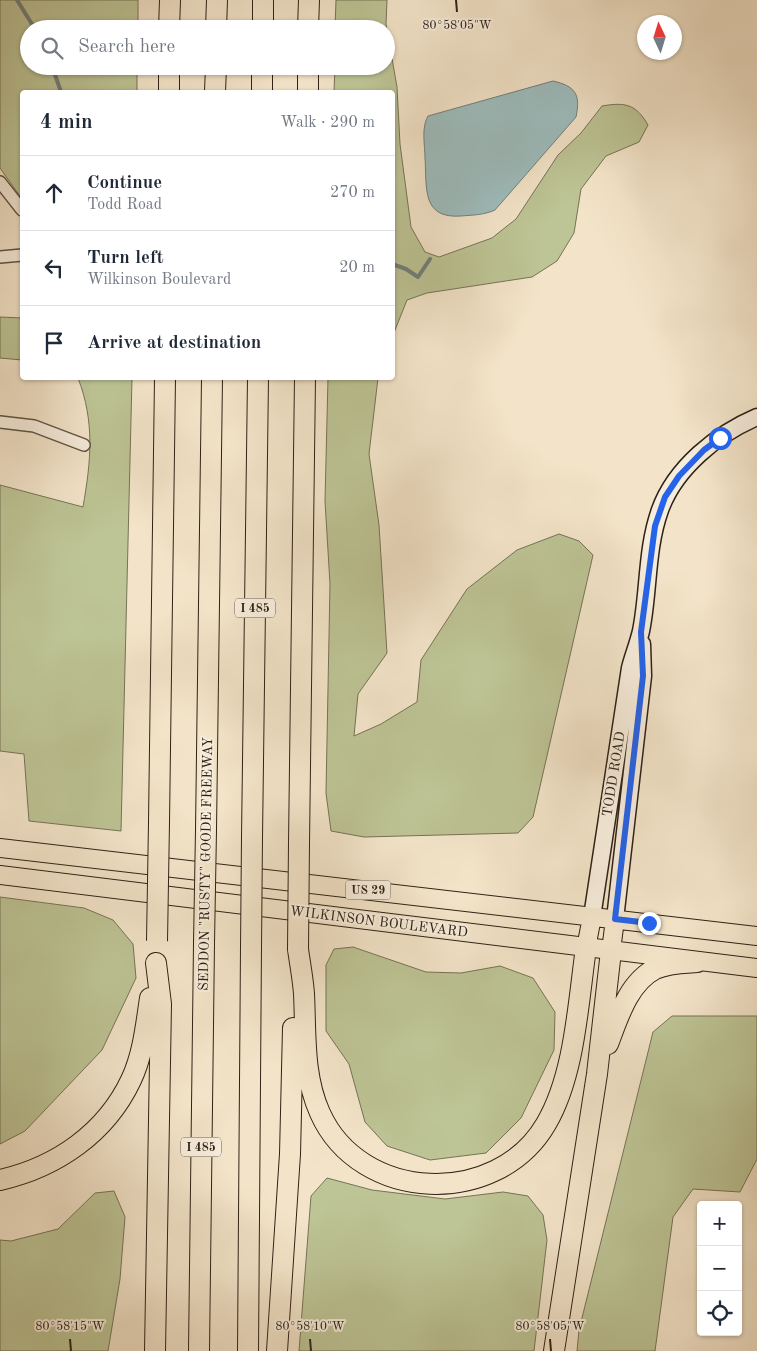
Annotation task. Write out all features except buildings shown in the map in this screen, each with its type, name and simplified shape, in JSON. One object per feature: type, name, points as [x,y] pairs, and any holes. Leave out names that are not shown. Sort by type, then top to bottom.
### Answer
[{"type":"highway","points":[[170,0],[170,20]]},
{"type":"highway","points":[[216,20],[217,0]]},
{"type":"highway","points":[[263,0],[263,20]]},
{"type":"highway","points":[[308,0],[308,20]]},
{"type":"highway","points":[[169,75],[169,90]]},
{"type":"highway","points":[[215,90],[216,75]]},
{"type":"highway","points":[[262,75],[262,90]]},
{"type":"highway","points":[[308,75],[308,90]]},
{"type":"highway","points":[[0,1180],[27,1173],[64,1156],[95,1130],[116,1105],[132,1079],[140,1055],[156,963],[157,941],[165,380]]},
{"type":"highway","name":"SEDDON \"RUSTY\" GOODE FREEWAY","points":[[199,1351],[212,380]]},
{"type":"highway","name":"I 485","points":[[248,1351],[258,380]]},
{"type":"highway","points":[[278,1351],[290,1164],[294,989],[298,949],[305,380]]},
{"type":"highway","points":[[298,949],[304,992],[309,1077],[316,1105],[329,1130],[356,1158],[383,1174],[402,1181],[437,1185],[471,1180],[510,1162],[530,1146],[546,1125],[557,1103],[566,1075],[586,948]]},
{"type":"highway","points":[[554,1351],[597,1074],[611,951]]},
{"type":"highway","points":[[597,1074],[620,1013],[642,978],[655,969],[673,964],[697,962]]},
{"type":"highway","points":[[155,1351],[161,1004],[156,963]]},
{"type":"main road","name":"WILKINSON BOULEVARD","points":[[0,848],[757,936]]},
{"type":"main road","name":"WILKINSON BOULEVARD","points":[[0,875],[757,968]]},
{"type":"main road","points":[[586,948],[592,917]]},
{"type":"main road","points":[[611,951],[615,919]]},
{"type":"street","points":[[0,182],[20,207]]},
{"type":"street","points":[[0,257],[20,255]]},
{"type":"street","name":"TODD ROAD","points":[[592,917],[630,668],[641,632],[653,540],[665,497],[679,476],[704,450],[737,427],[757,417]]},
{"type":"street","points":[[0,422],[34,426],[84,445]]},
{"type":"street","name":"TODD ROAD","points":[[615,919],[643,676],[641,632]]},
{"type":"green space","points":[[0,0],[138,0],[138,20],[20,20],[20,75],[137,75],[137,90],[20,90],[20,196],[0,168]]},
{"type":"green space","points":[[336,0],[387,0],[386,20],[335,20]]},
{"type":"green space","points":[[335,75],[395,75],[400,144],[411,227],[425,252],[439,257],[492,238],[516,219],[558,155],[581,133],[602,106],[617,104],[629,106],[644,118],[648,125],[639,142],[606,156],[581,189],[574,233],[557,261],[532,277],[427,293],[407,300],[395,330],[395,90],[334,90]]},
{"type":"green space","points":[[0,317],[20,318],[20,360],[0,358]]},
{"type":"green space","points":[[79,380],[132,380],[121,831],[29,821],[24,754],[0,751],[0,485],[83,507],[90,442],[87,410]]},
{"type":"green space","points":[[328,380],[378,380],[369,454],[379,525],[387,653],[358,694],[354,736],[381,724],[417,702],[421,660],[467,589],[517,550],[559,534],[579,541],[593,555],[533,817],[518,833],[364,837],[331,831],[326,793],[330,584],[325,501]]},
{"type":"green space","points":[[0,897],[84,908],[113,920],[133,944],[136,978],[102,1050],[25,1131],[0,1144]]},
{"type":"green space","points":[[353,947],[426,972],[461,973],[500,966],[533,978],[555,1012],[554,1050],[521,1118],[486,1153],[430,1160],[387,1146],[365,1122],[349,1064],[326,1031],[326,965],[334,949]]},
{"type":"green space","points":[[672,1016],[757,1016],[757,1159],[740,1192],[693,1189],[673,1217],[655,1351],[577,1351],[579,1330],[653,1032]]},
{"type":"green space","points":[[327,1178],[372,1190],[445,1199],[503,1192],[528,1196],[543,1215],[547,1240],[534,1351],[299,1351],[311,1196]]},
{"type":"green space","points":[[114,1191],[125,1217],[120,1279],[108,1351],[0,1351],[0,1240],[11,1241],[58,1229],[95,1193]]},
{"type":"water","points":[[553,81],[567,86],[575,92],[578,102],[576,117],[495,210],[487,213],[448,216],[433,207],[429,199],[426,180],[424,131],[428,116]]},
{"type":"waterway","points":[[17,0],[29,20]]},
{"type":"waterway","points":[[55,75],[60,90]]},
{"type":"waterway","points":[[395,265],[406,269],[418,277],[430,259]]},
{"type":"route","points":[[649,923],[615,919],[643,676],[641,632],[655,526],[665,497],[679,476],[704,450],[720,438]]}]
